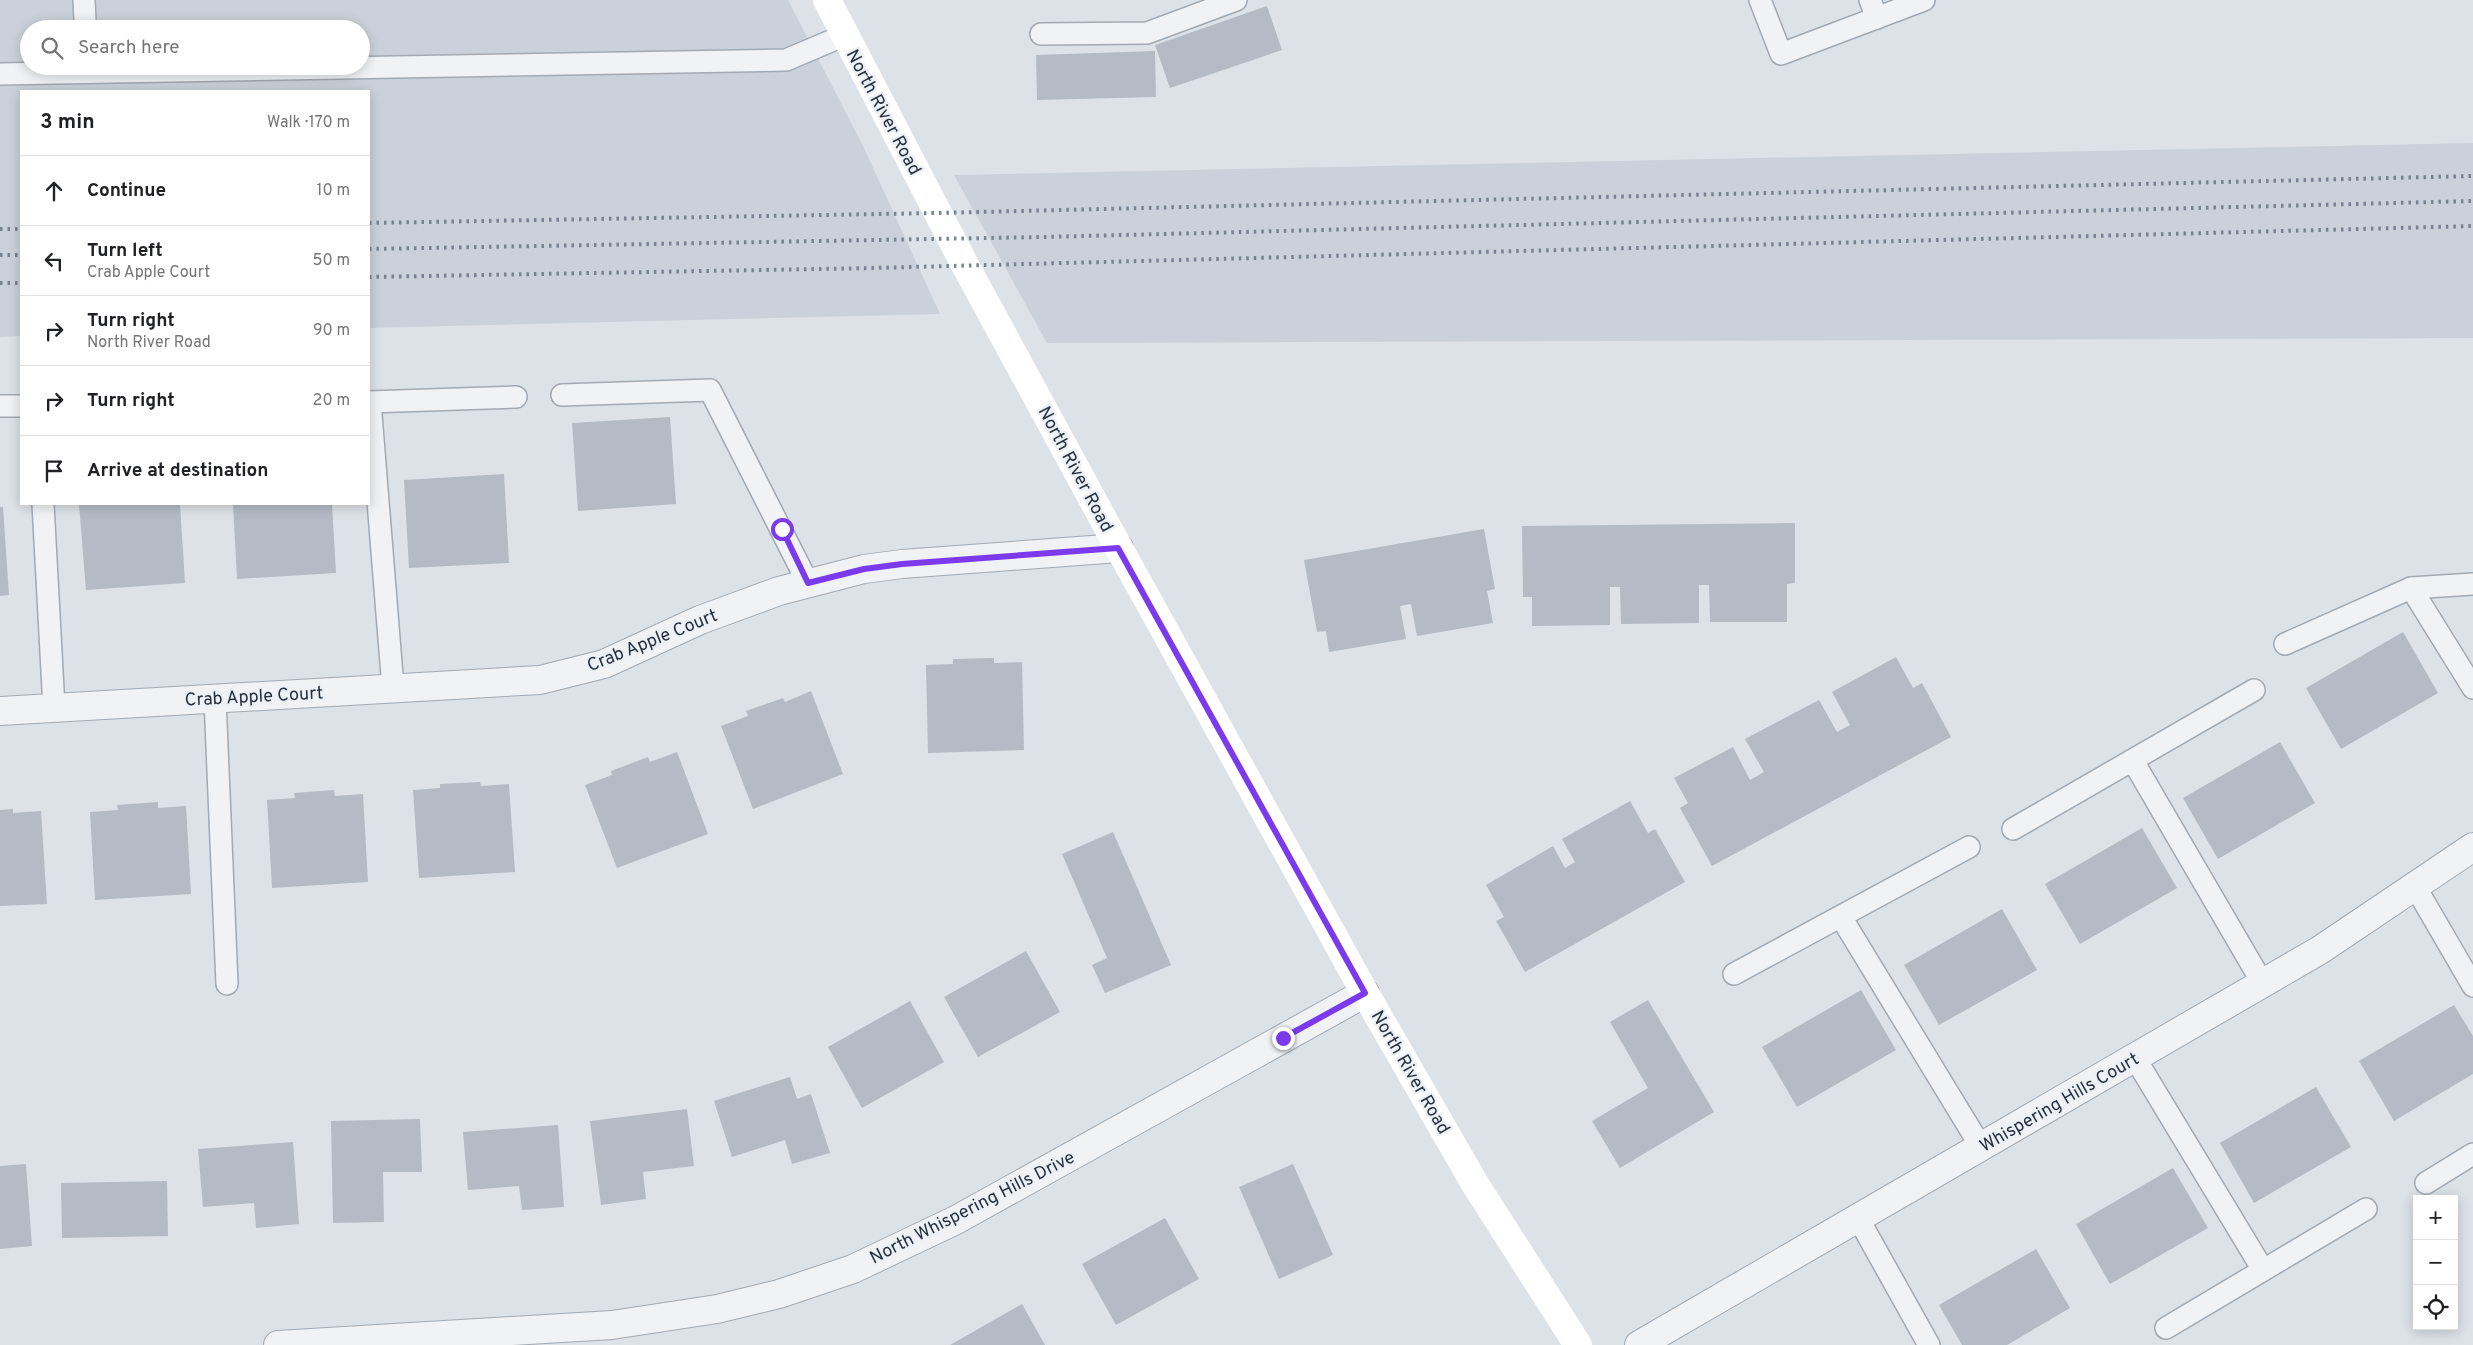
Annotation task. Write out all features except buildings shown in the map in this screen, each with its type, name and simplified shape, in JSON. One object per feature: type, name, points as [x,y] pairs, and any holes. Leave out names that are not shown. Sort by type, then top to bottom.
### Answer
[{"type":"street","name":"North River Road","points":[[827,0],[937,213],[1118,548],[1365,993],[1475,1184],[1578,1345]]},
{"type":"street","name":"Crab Apple Court","points":[[0,711],[540,680],[595,666],[700,620],[779,591],[864,569],[902,564],[1118,548]]},
{"type":"street","name":"Whispering Hills Court","points":[[1638,1345],[2263,984],[2416,888],[2473,847]]},
{"type":"street","name":"North Whispering Hills Drive","points":[[278,1345],[553,1337],[612,1325],[717,1309],[779,1294],[853,1269],[956,1220],[1365,993]]},
{"type":"lane","points":[[1041,34],[1147,34],[1236,0]]},
{"type":"lane","points":[[1760,0],[1781,54],[1873,9],[1924,0]]},
{"type":"lane","points":[[370,67],[786,60],[845,35]]},
{"type":"lane","points":[[0,74],[20,74]]},
{"type":"lane","points":[[562,395],[710,390],[808,583]]},
{"type":"lane","points":[[393,688],[370,402],[516,397]]},
{"type":"lane","points":[[0,406],[20,406]]},
{"type":"lane","points":[[43,505],[54,708]]},
{"type":"lane","points":[[2285,644],[2411,588],[2473,584]]},
{"type":"lane","points":[[2411,588],[2473,688]]},
{"type":"lane","points":[[2012,830],[2254,690]]},
{"type":"lane","points":[[215,699],[227,984]]},
{"type":"lane","points":[[2133,760],[2263,984]]},
{"type":"lane","points":[[1734,974],[1969,847]]},
{"type":"lane","points":[[2416,888],[2473,986]]},
{"type":"lane","points":[[1841,916],[1981,1147]]},
{"type":"lane","points":[[2134,1058],[2263,1270]]},
{"type":"lane","points":[[2426,1183],[2473,1154]]},
{"type":"lane","points":[[2166,1328],[2366,1209]]},
{"type":"lane","points":[[1858,1218],[1930,1345]]},
{"type":"shaded area","points":[[0,0],[788,0],[863,146],[940,314],[370,328],[370,90],[20,90],[20,336],[0,337]]},
{"type":"shaded area","points":[[2473,143],[2473,338],[1047,343],[954,175]]},
{"type":"railway","points":[[370,223],[937,213],[2473,176]]},
{"type":"railway","points":[[370,249],[1043,237],[2473,201]]},
{"type":"railway","points":[[370,277],[873,268],[2473,226]]},
{"type":"railway","points":[[0,229],[20,229]]},
{"type":"railway","points":[[0,255],[20,255]]},
{"type":"railway","points":[[0,283],[20,283]]},
{"type":"route","points":[[782,529],[808,583],[864,569],[902,564],[1118,548],[1365,993],[1283,1038]]}]
